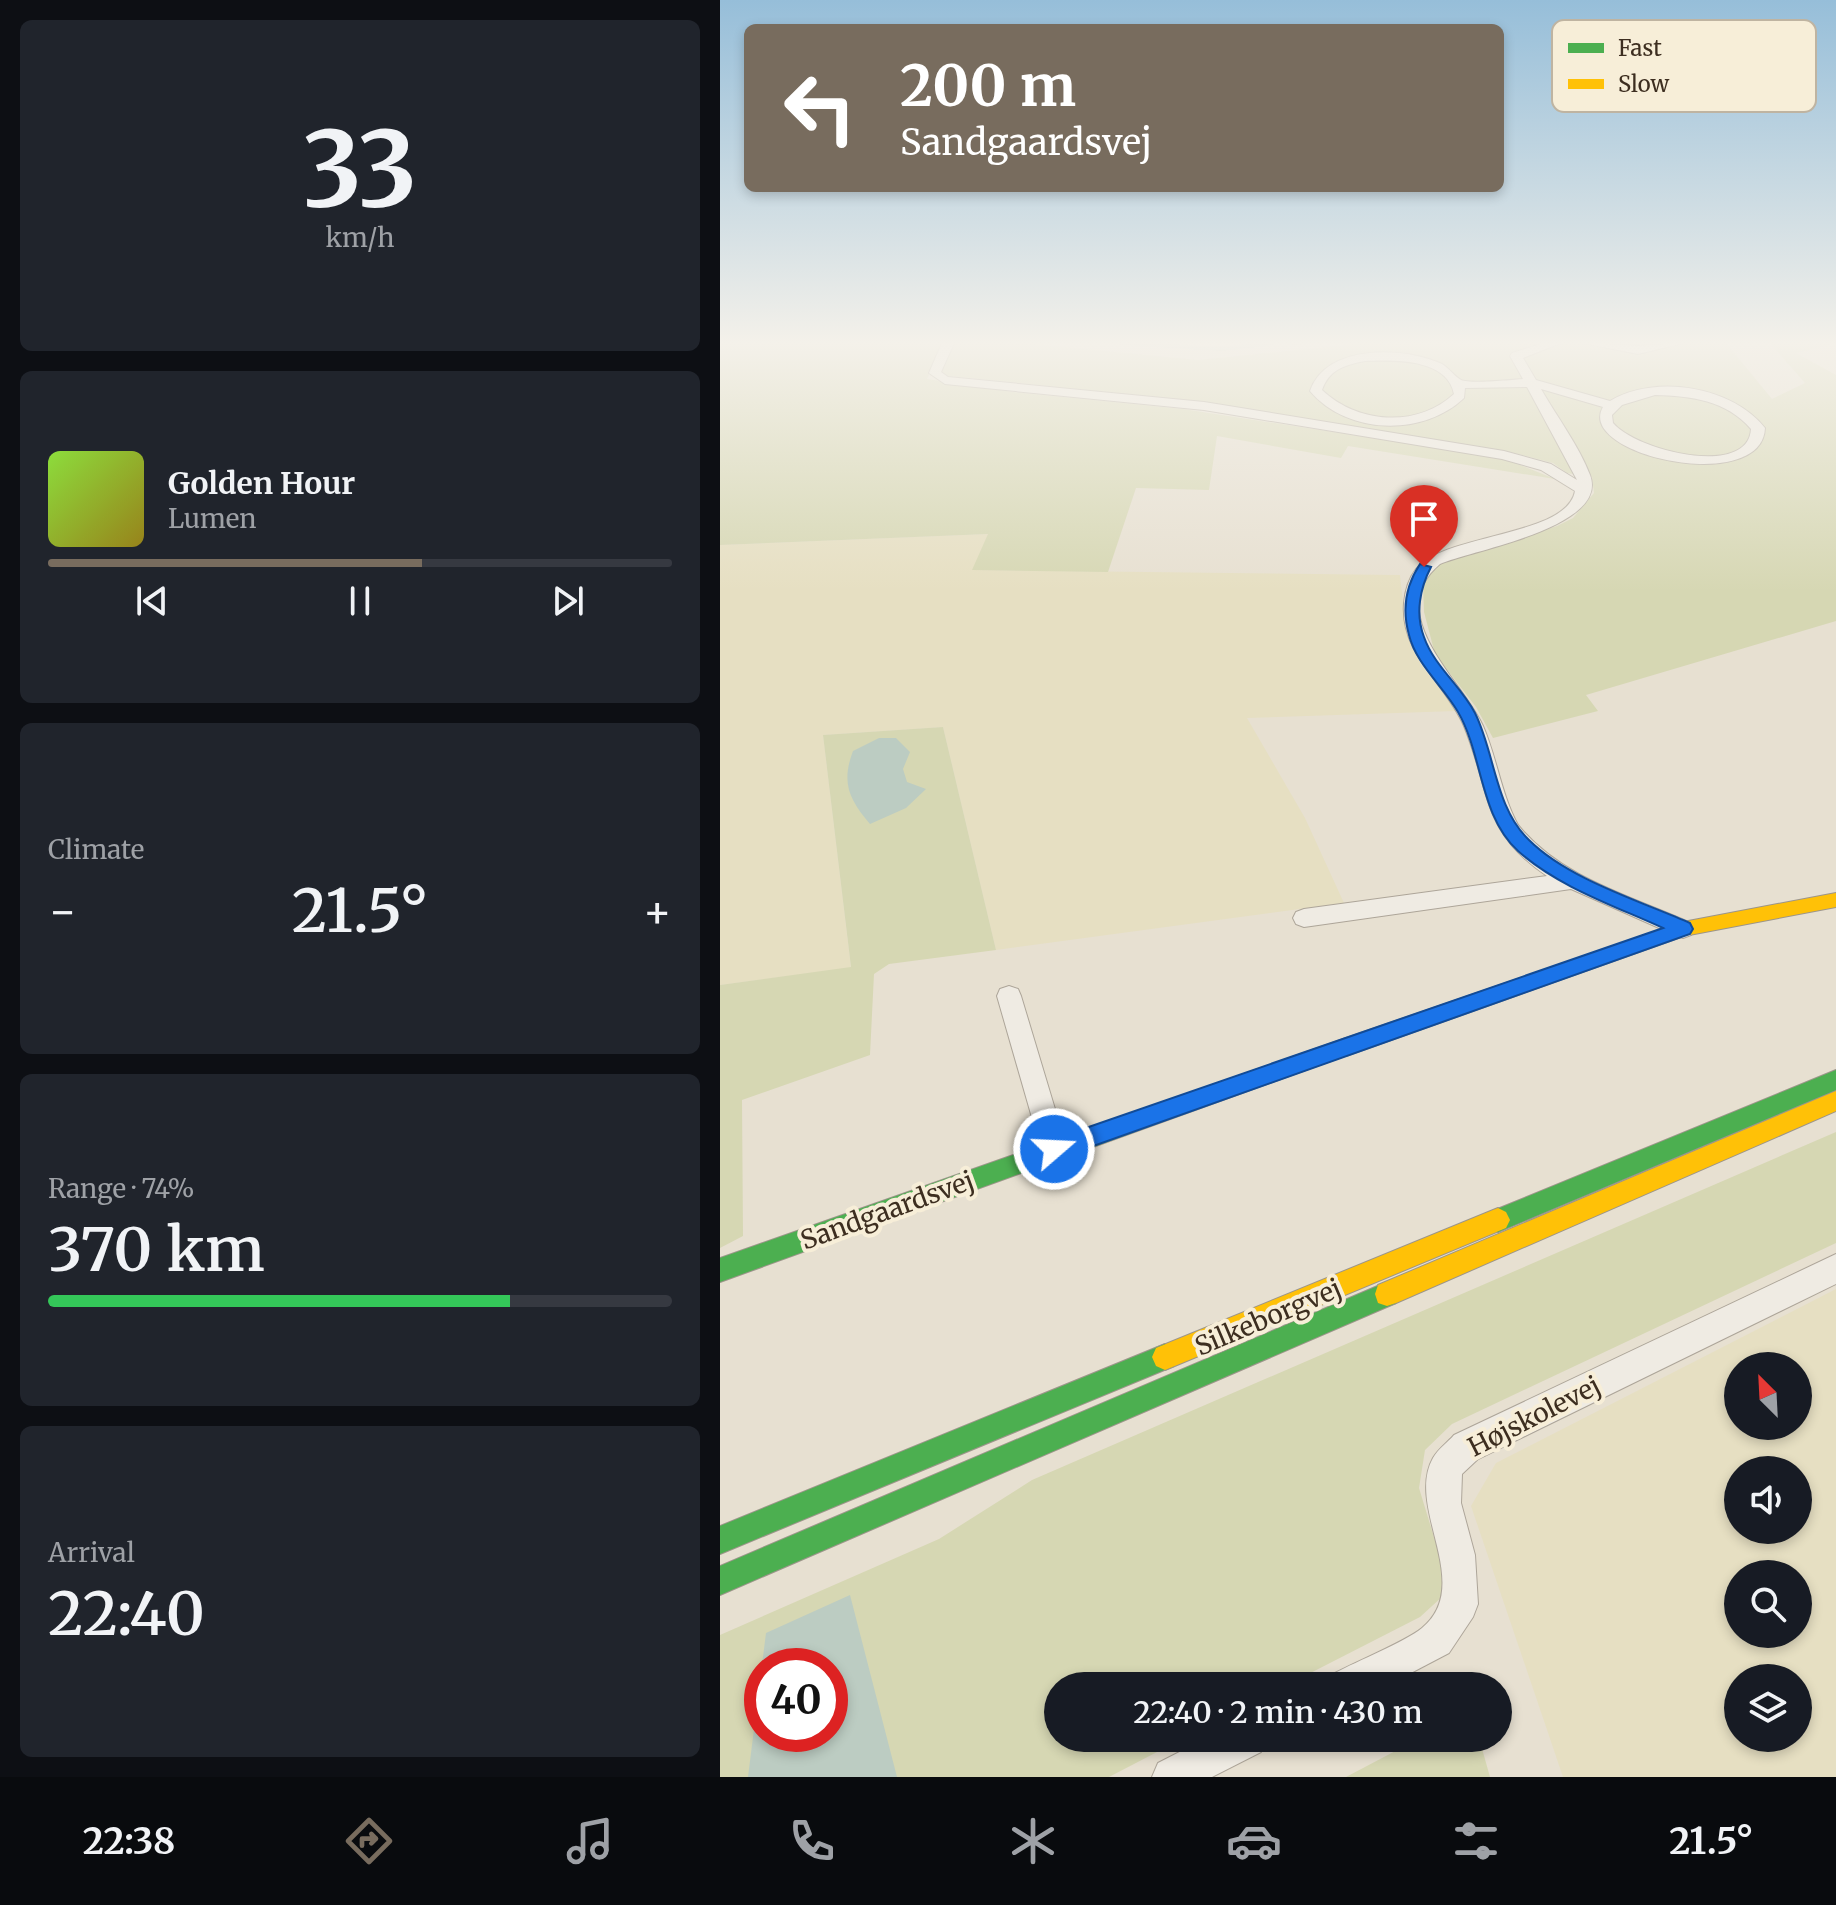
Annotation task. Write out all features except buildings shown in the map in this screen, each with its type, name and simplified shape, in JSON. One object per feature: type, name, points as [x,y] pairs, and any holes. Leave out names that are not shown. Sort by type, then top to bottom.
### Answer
[{"type":"main road","name":"Sandgaardsvej","points":[[720,1270],[1054,1149],[1683,929],[1836,900]]},
{"type":"main road","name":"Silkeborgvej","points":[[720,1540],[1836,1080]]},
{"type":"main road","name":"Silkeborgvej","points":[[720,1581],[1836,1101]]},
{"type":"street","points":[[1326,426],[1504,455],[1546,467],[1585,491]]},
{"type":"street","points":[[1554,426],[1585,478],[1585,491],[1573,510],[1558,520],[1424,567],[1416,582],[1412,607],[1416,636],[1430,662],[1467,713],[1502,815],[1521,843],[1542,862],[1683,929]]},
{"type":"street","points":[[1608,426],[1615,434],[1650,452],[1709,459],[1739,454],[1752,447],[1759,438],[1756,426]]},
{"type":"street","points":[[1304,918],[1576,880]]},
{"type":"street","points":[[1009,996],[1054,1149]]},
{"type":"street","name":"Højskolevej","points":[[1375,1672],[1436,1640],[1460,1604],[1458,1555],[1444,1503],[1446,1467],[1466,1447],[1836,1269]]},
{"type":"street","points":[[1172,1777],[1220,1752]]},
{"type":"shaded area","points":[[989,534],[973,570],[1400,575],[1406,632],[1420,663],[1456,711],[1247,718],[1305,818],[1344,903],[996,950],[943,727],[823,735],[851,968],[720,985],[720,545]]},
{"type":"shaded area","points":[[879,738],[896,738],[910,752],[903,769],[907,782],[926,789],[906,808],[870,824],[849,790],[849,762],[853,751]]},
{"type":"shaded area","points":[[1836,1289],[1836,1777],[1563,1777],[1471,1506],[1496,1463]]},
{"type":"shaded area","points":[[850,1595],[897,1777],[748,1777],[751,1752],[848,1752],[848,1648],[764,1648],[766,1633]]},
{"type":"green space","points":[[720,426],[1294,426],[1503,458],[1555,479],[1348,446],[1341,458],[1217,436],[1209,490],[1136,488],[1108,572],[972,570],[988,534],[720,545]]},
{"type":"green space","points":[[1351,426],[1836,426],[1836,621],[1586,695],[1598,711],[1493,738],[1476,707],[1435,654],[1424,612],[1423,584],[1431,569],[1446,561],[1557,526],[1573,518],[1594,493],[1592,477],[1567,473],[1553,463],[1502,450]]},
{"type":"green space","points":[[943,727],[996,950],[889,964],[874,974],[870,1055],[742,1100],[743,1236],[720,1248],[720,985],[851,967],[823,735]]},
{"type":"green space","points":[[1836,1132],[1836,1243],[1452,1424],[1425,1450],[1419,1488],[1444,1570],[1443,1596],[1420,1617],[1312,1672],[1044,1672],[1044,1752],[1157,1752],[1109,1777],[720,1777],[720,1635],[939,1539],[1032,1480]]},
{"type":"green space","points":[[1393,1752],[1483,1752],[1490,1777],[1346,1777]]},
{"type":"traffic: fast","points":[[720,1270],[1346,1047]]},
{"type":"traffic: fast","points":[[1498,1220],[1836,1080]]},
{"type":"traffic: fast","points":[[720,1581],[1387,1294]]},
{"type":"traffic: fast","points":[[720,1540],[1165,1357]]},
{"type":"traffic: slow","points":[[1346,1047],[1683,929],[1836,900]]},
{"type":"traffic: slow","points":[[1387,1294],[1836,1101]]},
{"type":"traffic: slow","points":[[1165,1357],[1498,1220]]},
{"type":"route","points":[[1054,1149],[1683,929],[1583,884],[1542,862],[1521,843],[1502,815],[1467,713],[1430,662],[1416,636],[1412,607],[1416,582],[1424,567]]}]
